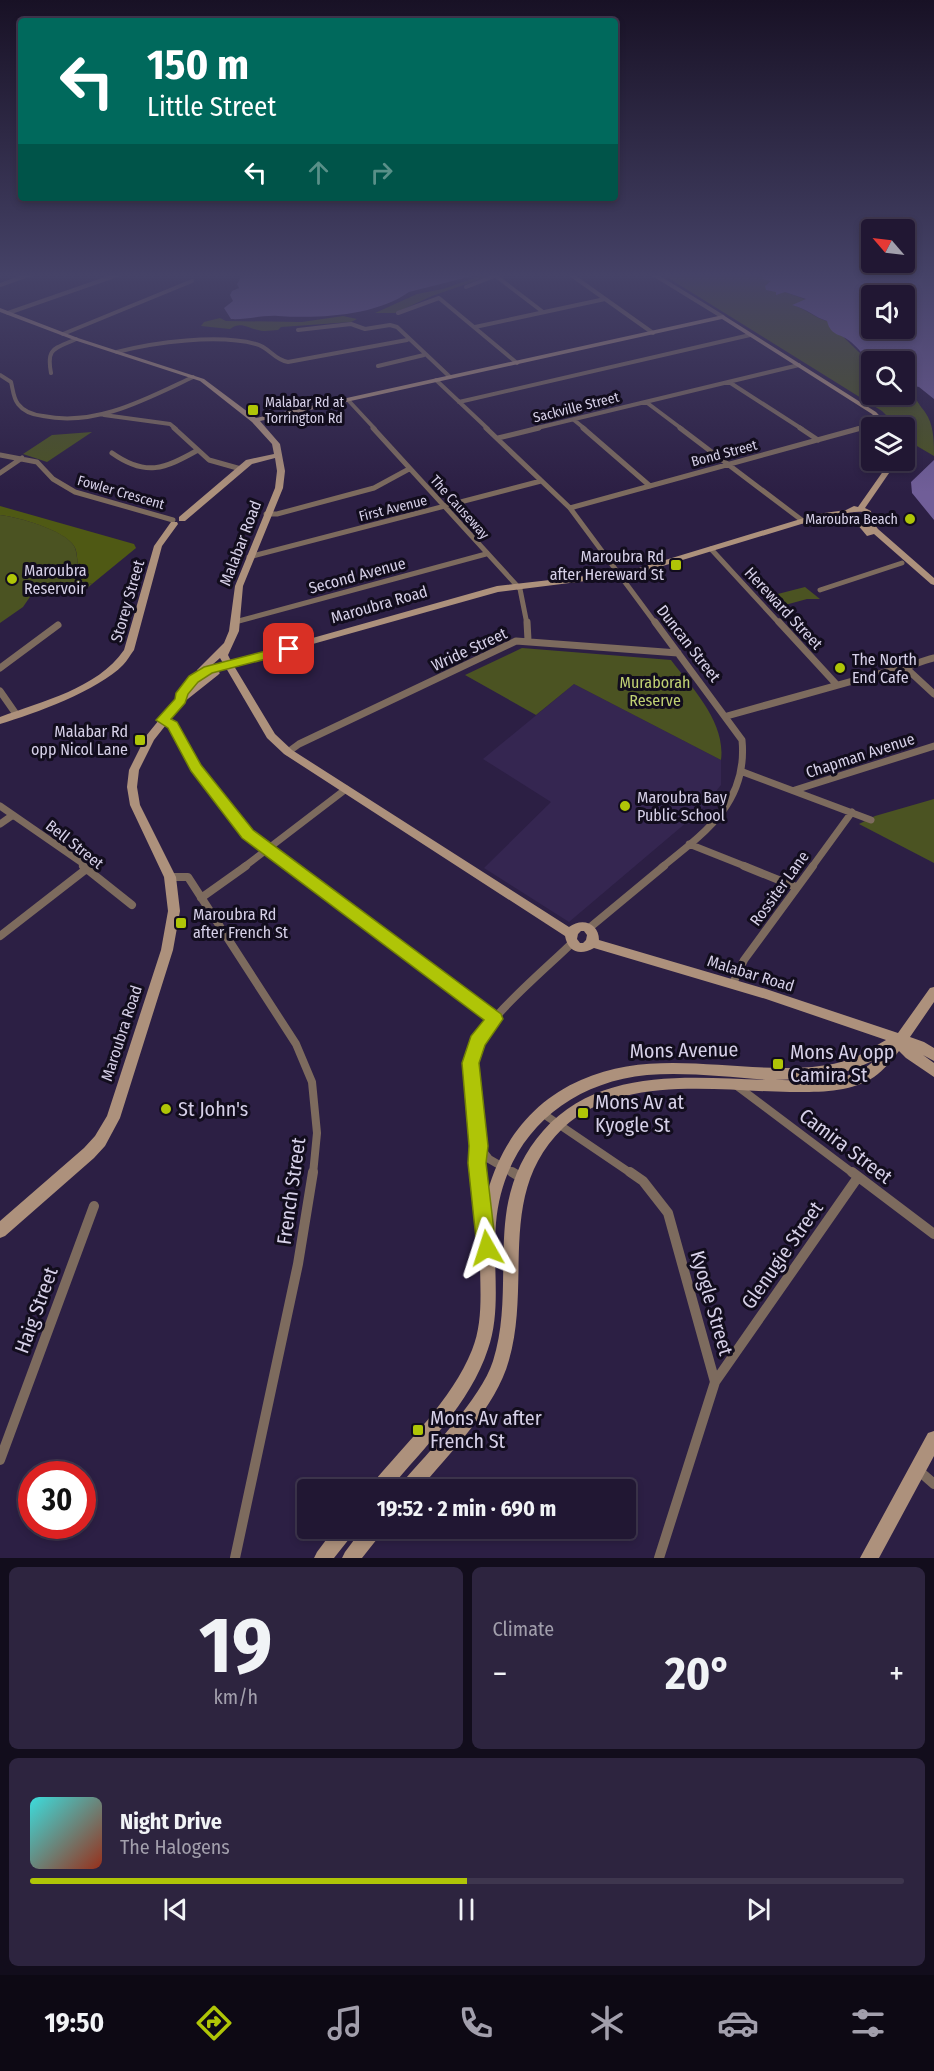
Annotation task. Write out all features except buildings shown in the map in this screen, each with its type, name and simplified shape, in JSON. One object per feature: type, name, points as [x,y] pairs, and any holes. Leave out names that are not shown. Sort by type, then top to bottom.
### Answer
[{"type":"street","points":[[51,373],[48,357],[51,351],[60,347]]},
{"type":"street","points":[[100,347],[193,376],[209,384],[255,420],[276,444],[279,455]]},
{"type":"street","points":[[117,352],[139,347]]},
{"type":"street","points":[[262,347],[274,360],[288,362],[371,347]]},
{"type":"street","points":[[415,347],[450,377]]},
{"type":"street","points":[[498,347],[517,363]]},
{"type":"street","points":[[255,420],[591,347]]},
{"type":"street","points":[[459,402],[699,347]]},
{"type":"street","points":[[769,347],[878,417]]},
{"type":"street","points":[[378,366],[424,355]]},
{"type":"street","name":"Sackville Street","points":[[498,438],[799,365]]},
{"type":"street","points":[[0,375],[11,382],[16,400],[29,412],[66,419],[104,415],[133,405],[193,376]]},
{"type":"street","name":"Duncan Street","points":[[436,381],[570,508],[618,575],[727,716],[742,740],[745,751],[743,772],[720,815],[588,929]]},
{"type":"street","points":[[729,382],[818,440]]},
{"type":"street","name":"The Causeway","points":[[348,400],[520,589],[528,628],[528,640]]},
{"type":"street","points":[[646,402],[803,521]]},
{"type":"street","points":[[104,415],[170,424],[209,460],[241,469]]},
{"type":"street","points":[[574,420],[650,486]]},
{"type":"street","name":"Bond Street","points":[[570,508],[818,440],[861,431]]},
{"type":"street","points":[[112,453],[128,464],[162,472],[198,450]]},
{"type":"street","name":"Fowler Crescent","points":[[0,455],[36,462],[52,479],[75,492],[176,521]]},
{"type":"street","name":"Storey Street","points":[[0,721],[95,681],[120,664],[129,650],[158,546],[176,521],[254,459],[279,455]]},
{"type":"street","name":"Malabar Road","points":[[228,666],[223,655],[230,643],[236,622],[239,586],[266,514],[279,488],[279,455]]},
{"type":"street","points":[[0,473],[22,458]]},
{"type":"street","points":[[266,514],[277,514],[374,488],[409,469]]},
{"type":"street","points":[[887,471],[861,508],[868,512],[875,531],[934,582]]},
{"type":"street","name":"First Avenue","points":[[249,557],[542,481]]},
{"type":"street","name":"Maroubra Road","points":[[0,1231],[89,1153],[109,1129],[172,931],[174,911],[170,877],[135,805],[132,787],[141,752],[162,720],[181,700],[182,693],[193,679],[213,668],[254,659],[515,585],[618,575],[803,521],[835,513],[848,513],[852,508],[861,508]]},
{"type":"street","points":[[848,513],[934,591]]},
{"type":"street","points":[[856,518],[868,517]]},
{"type":"street","name":"Hereward Street","points":[[711,549],[837,685]]},
{"type":"street","name":"Second Avenue","points":[[236,622],[486,554]]},
{"type":"street","points":[[820,590],[902,563]]},
{"type":"street","points":[[0,668],[58,625]]},
{"type":"street","name":"Wride Street","points":[[288,752],[299,744],[516,641],[528,640],[678,653]]},
{"type":"street","points":[[193,679],[220,650],[230,643]]},
{"type":"street","points":[[727,716],[897,669],[908,669],[934,658]]},
{"type":"street","points":[[243,691],[243,671],[254,659]]},
{"type":"street","points":[[181,700],[211,675],[228,666],[271,736],[288,752],[571,938],[582,947],[592,943],[594,935],[588,929],[578,928],[571,938],[477,1041],[471,1063],[478,1146],[477,1163],[487,1248]]},
{"type":"street","points":[[908,669],[934,694]]},
{"type":"street","points":[[0,691],[16,714]]},
{"type":"street","points":[[162,720],[173,725],[196,767],[219,800],[248,834],[495,1019]]},
{"type":"street","name":"Chapman Avenue","points":[[795,790],[934,746]]},
{"type":"street","points":[[743,772],[871,820]]},
{"type":"street","points":[[201,898],[269,850],[346,789]]},
{"type":"street","name":"Bell Street","points":[[0,806],[81,862],[85,870],[132,906]]},
{"type":"street","name":"Rossiter Lane","points":[[733,984],[744,960],[852,812]]},
{"type":"street","points":[[0,824],[13,815]]},
{"type":"street","points":[[689,844],[796,887]]},
{"type":"street","points":[[0,936],[85,870]]},
{"type":"street","name":"French Street","points":[[170,877],[188,877],[296,1044],[312,1082],[318,1133],[312,1189],[298,1264],[235,1558]]},
{"type":"street","name":"Malabar Road","points":[[592,943],[733,984],[919,1046],[934,1055]]},
{"type":"street","name":"Mons Avenue","points":[[416,1479],[470,1412],[500,1364],[507,1336],[510,1308],[510,1231],[522,1178],[542,1141],[558,1124],[593,1100],[635,1086],[815,1086],[852,1080],[881,1064],[934,992]]},
{"type":"street","name":"Malabar Road","points":[[898,1040],[911,1054],[934,1071]]},
{"type":"street","name":"Mons Avenue","points":[[387,1479],[473,1368],[485,1336],[490,1306],[487,1248],[490,1200],[502,1166],[520,1136],[541,1113],[567,1093],[586,1084],[627,1071],[670,1069],[814,1073],[851,1065],[898,1040]]},
{"type":"street","name":"Camira Street","points":[[737,1086],[934,1234]]},
{"type":"street","name":"Kyogle Street","points":[[541,1113],[644,1181],[668,1213],[716,1382],[659,1558]]},
{"type":"street","points":[[478,1146],[483,1154],[522,1178]]},
{"type":"street","name":"Glenugie Street","points":[[716,1382],[858,1177]]},
{"type":"street","name":"Haig Street","points":[[0,1460],[94,1206]]},
{"type":"street","points":[[869,1558],[934,1439]]},
{"type":"street","points":[[917,1470],[934,1484]]},
{"type":"street","points":[[323,1558],[338,1539]]},
{"type":"street","points":[[351,1558],[366,1539]]},
{"type":"shaded area","points":[[856,347],[934,347],[934,399],[915,386],[915,351],[861,352]]},
{"type":"shaded area","points":[[934,460],[934,520],[912,493],[911,482]]},
{"type":"shaded area","name":"Maroubra Bay Public School","points":[[574,684],[721,760],[721,785],[700,811],[569,922],[484,868],[551,802],[483,759]]},
{"type":"green space","points":[[779,347],[853,347],[861,354],[861,398]]},
{"type":"green space","points":[[915,396],[930,422],[934,456],[915,445],[915,417],[888,417],[872,405],[915,405]]},
{"type":"green space","points":[[92,432],[47,462],[23,454],[52,435]]},
{"type":"green space","points":[[0,506],[134,544],[136,548],[92,584],[69,576],[78,565],[75,548],[69,540],[40,525],[0,515]]},
{"type":"green space","points":[[0,515],[40,525],[69,540],[75,548],[78,565],[69,576],[92,584],[82,593],[36,588],[23,607],[0,623]]},
{"type":"green space","points":[[805,587],[820,599],[807,599],[774,608],[766,597]]},
{"type":"green space","name":"Muraborah Reserve","points":[[522,648],[671,660],[706,706],[713,719],[721,746],[721,760],[574,684],[536,715],[465,675]]},
{"type":"green space","points":[[934,799],[934,863],[859,824],[875,816]]},
{"type":"place","name":"Malabar Rd at Torrington Rd","points":[[253,410]]},
{"type":"place","name":"Maroubra Beach","points":[[910,519]]},
{"type":"place","name":"Maroubra Rd after Hereward St","points":[[676,565]]},
{"type":"place","name":"Maroubra Reservoir","points":[[12,579]]},
{"type":"place","name":"The North End Cafe","points":[[840,668]]},
{"type":"place","name":"Malabar Rd opp Nicol Lane","points":[[140,740]]},
{"type":"place","name":"Maroubra Bay Public School","points":[[625,806]]},
{"type":"place","name":"Maroubra Rd after French St","points":[[181,923]]},
{"type":"place","name":"Mons Av opp Camira St","points":[[778,1064]]},
{"type":"place","name":"St John's","points":[[166,1109]]},
{"type":"place","name":"Mons Av at Kyogle St","points":[[583,1113]]},
{"type":"place","name":"Mons Av after French St","points":[[418,1430]]},
{"type":"route","points":[[289,649],[208,670],[193,679],[182,693],[181,700],[162,720],[173,725],[196,767],[219,800],[248,834],[495,1019],[477,1041],[471,1063],[471,1085],[478,1146],[477,1163],[487,1248]]}]
